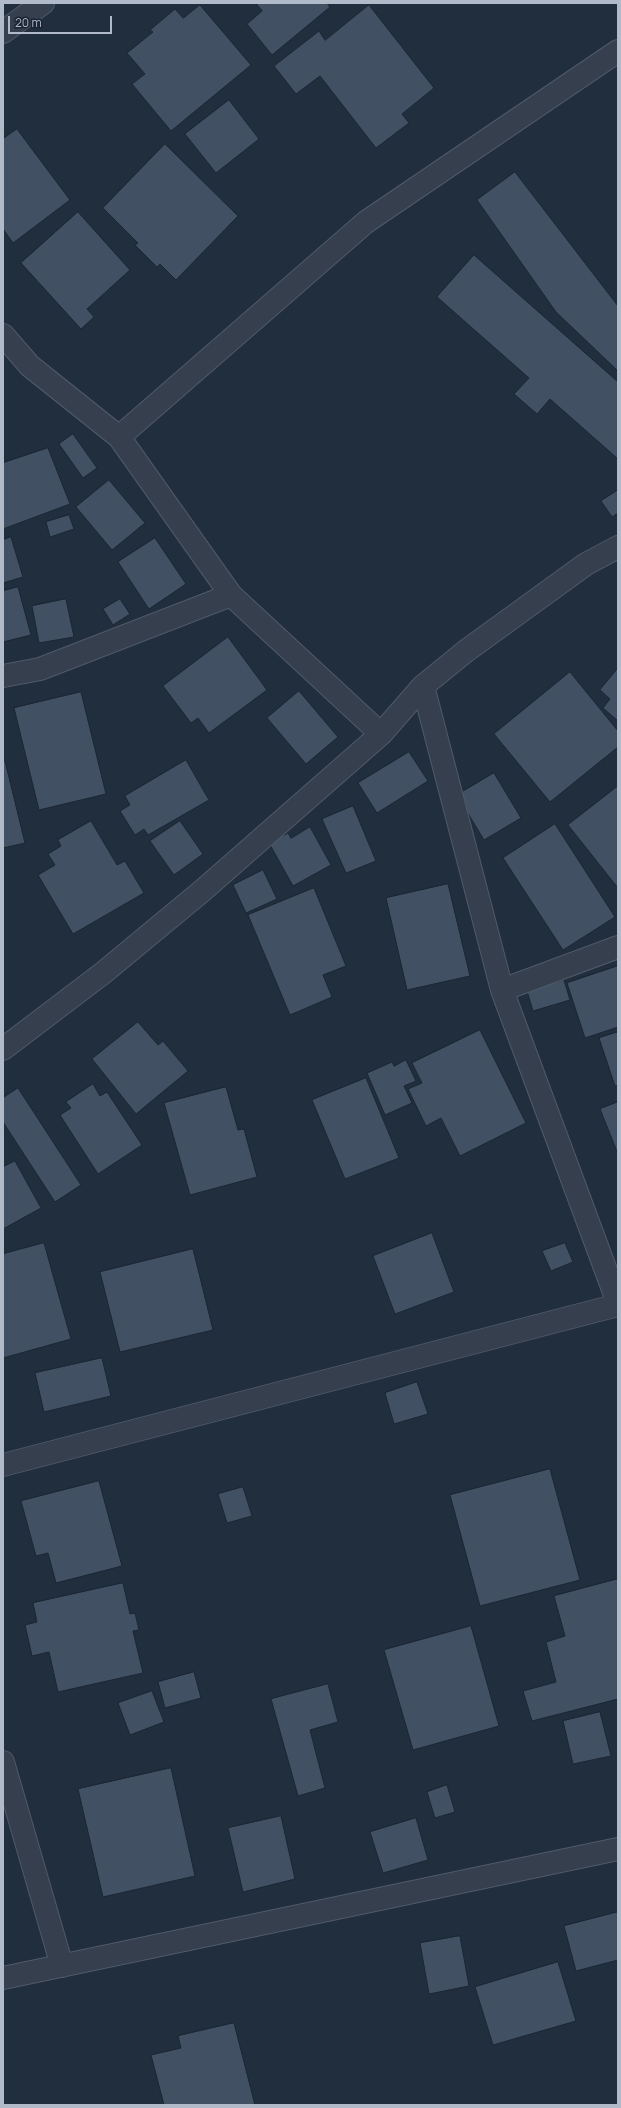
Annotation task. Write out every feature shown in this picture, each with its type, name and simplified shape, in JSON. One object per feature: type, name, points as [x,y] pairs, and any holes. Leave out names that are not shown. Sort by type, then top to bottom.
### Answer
[{"type":"street","points":[[3,32],[43,3]]},
{"type":"street","points":[[119,437],[366,222],[618,51]]},
{"type":"street","points":[[3,335],[30,366],[119,437],[231,595],[381,734]]},
{"type":"street","points":[[3,1049],[103,972],[202,891],[381,734],[423,686],[471,647],[586,564],[618,547]]},
{"type":"street","points":[[3,676],[40,669],[231,595]]},
{"type":"street","points":[[3,1464],[618,1304],[502,990],[423,686]]},
{"type":"street","points":[[502,990],[618,947]]},
{"type":"street","points":[[3,1762],[62,1966]]},
{"type":"street","points":[[3,1978],[618,1849]]},
{"type":"building","points":[[256,3],[327,3],[330,7],[272,55],[247,24],[262,11]]},
{"type":"building","points":[[200,5],[251,65],[171,131],[132,84],[145,74],[127,53],[153,32],[150,30],[175,9],[183,18]]},
{"type":"building","points":[[369,5],[434,88],[402,114],[409,123],[376,148],[320,76],[296,94],[274,66],[319,31],[325,40]]},
{"type":"building","points":[[229,100],[259,139],[216,173],[185,134]]},
{"type":"building","points":[[17,129],[70,200],[13,243],[3,229],[3,139]]},
{"type":"building","points":[[165,144],[238,216],[176,280],[160,264],[157,267],[135,245],[138,243],[103,208]]},
{"type":"building","points":[[515,172],[618,306],[618,371],[556,312],[477,200]]},
{"type":"building","points":[[78,212],[130,270],[87,309],[94,317],[81,329],[21,263]]},
{"type":"building","points":[[474,255],[618,382],[618,459],[550,399],[537,414],[514,394],[529,378],[437,297]]},
{"type":"building","points":[[73,434],[97,468],[83,478],[59,444]]},
{"type":"building","points":[[48,448],[70,504],[3,529],[3,463]]},
{"type":"building","points":[[109,480],[145,523],[112,550],[76,507]]},
{"type":"building","points":[[618,490],[618,513],[612,517],[601,501]]},
{"type":"building","points":[[69,515],[74,529],[50,537],[46,522]]},
{"type":"building","points":[[11,537],[23,577],[3,583],[3,540]]},
{"type":"building","points":[[155,538],[186,584],[149,609],[118,562]]},
{"type":"building","points":[[18,587],[31,635],[3,642],[3,591]]},
{"type":"building","points":[[66,599],[74,637],[39,643],[32,606]]},
{"type":"building","points":[[120,599],[130,614],[113,625],[103,609]]},
{"type":"building","points":[[228,637],[267,690],[209,733],[198,718],[191,723],[163,686]]},
{"type":"building","points":[[618,668],[618,721],[603,708],[610,699],[600,690]]},
{"type":"building","points":[[570,672],[618,731],[618,747],[550,802],[494,734]]},
{"type":"building","points":[[299,691],[338,737],[306,764],[267,718]]},
{"type":"building","points":[[81,692],[106,794],[39,810],[14,708]]},
{"type":"building","points":[[409,752],[428,781],[377,813],[358,783]]},
{"type":"building","points":[[186,760],[209,800],[148,835],[144,829],[135,835],[120,811],[130,805],[125,796]]},
{"type":"building","points":[[3,761],[5,761],[25,843],[3,848]]},
{"type":"building","points":[[494,773],[521,818],[484,840],[457,795]]},
{"type":"building","points":[[618,786],[618,888],[568,825]]},
{"type":"building","points":[[353,806],[376,861],[346,873],[322,819]]},
{"type":"building","points":[[91,821],[117,865],[125,861],[144,893],[73,934],[38,875],[55,865],[48,854],[61,846],[58,840]]},
{"type":"building","points":[[180,821],[203,854],[174,875],[150,841]]},
{"type":"building","points":[[555,824],[615,917],[563,950],[503,858]]},
{"type":"building","points":[[310,827],[331,865],[293,886],[269,843],[288,833],[291,838]]},
{"type":"building","points":[[263,870],[277,899],[246,913],[233,885]]},
{"type":"building","points":[[448,884],[470,976],[407,990],[386,898]]},
{"type":"building","points":[[314,888],[346,966],[323,975],[332,997],[290,1015],[248,915]]},
{"type":"building","points":[[618,966],[618,1027],[585,1038],[567,983]]},
{"type":"building","points":[[564,980],[570,1000],[533,1011],[527,991]]},
{"type":"building","points":[[138,1022],[158,1045],[163,1041],[188,1071],[136,1114],[92,1059]]},
{"type":"building","points":[[480,1030],[526,1123],[460,1156],[441,1118],[426,1126],[408,1089],[422,1083],[412,1063]]},
{"type":"building","points":[[618,1032],[618,1085],[615,1086],[599,1038]]},
{"type":"building","points":[[406,1060],[416,1081],[404,1086],[412,1103],[385,1115],[367,1073],[392,1062],[394,1066]]},
{"type":"building","points":[[366,1078],[399,1158],[345,1179],[312,1100]]},
{"type":"building","points":[[93,1084],[100,1096],[107,1092],[142,1145],[98,1174],[60,1115],[71,1108],[66,1102]]},
{"type":"building","points":[[226,1087],[238,1130],[244,1129],[257,1177],[190,1195],[164,1103]]},
{"type":"building","points":[[18,1088],[81,1185],[55,1202],[3,1122],[3,1098]]},
{"type":"building","points":[[618,1102],[618,1154],[600,1109]]},
{"type":"building","points":[[15,1161],[41,1208],[3,1229],[3,1167]]},
{"type":"building","points":[[432,1233],[454,1292],[395,1314],[373,1256]]},
{"type":"building","points":[[44,1243],[71,1339],[3,1358],[3,1254]]},
{"type":"building","points":[[565,1243],[573,1262],[551,1271],[542,1251]]},
{"type":"building","points":[[193,1249],[213,1330],[120,1352],[100,1272]]},
{"type":"building","points":[[102,1358],[111,1396],[44,1412],[35,1373]]},
{"type":"building","points":[[417,1382],[428,1414],[394,1424],[385,1393]]},
{"type":"building","points":[[550,1469],[580,1580],[480,1606],[450,1495]]},
{"type":"building","points":[[99,1481],[122,1566],[56,1583],[48,1553],[36,1556],[21,1501]]},
{"type":"building","points":[[243,1487],[252,1516],[227,1523],[218,1494]]},
{"type":"building","points":[[618,1579],[618,1699],[532,1721],[523,1691],[556,1682],[546,1642],[565,1636],[554,1596]]},
{"type":"building","points":[[123,1583],[130,1614],[135,1613],[139,1630],[133,1631],[143,1673],[58,1692],[49,1652],[32,1656],[25,1625],[37,1622],[33,1603]]},
{"type":"building","points":[[471,1626],[499,1726],[413,1750],[384,1650]]},
{"type":"building","points":[[194,1672],[201,1698],[165,1708],[158,1682]]},
{"type":"building","points":[[328,1684],[338,1722],[310,1730],[325,1788],[298,1796],[271,1699]]},
{"type":"building","points":[[152,1691],[164,1722],[130,1735],[118,1703]]},
{"type":"building","points":[[600,1712],[611,1756],[573,1764],[563,1721]]},
{"type":"building","points":[[171,1768],[195,1876],[103,1897],[78,1789]]},
{"type":"building","points":[[447,1785],[455,1812],[435,1818],[427,1792]]},
{"type":"building","points":[[281,1816],[295,1879],[243,1892],[228,1828]]},
{"type":"building","points":[[416,1818],[428,1860],[383,1873],[370,1832]]},
{"type":"building","points":[[618,1912],[618,1960],[576,1971],[564,1926]]},
{"type":"building","points":[[460,1936],[469,1986],[429,1994],[420,1943]]},
{"type":"building","points":[[558,1962],[576,2021],[493,2045],[475,1987]]},
{"type":"building","points":[[234,2023],[255,2105],[164,2105],[151,2055],[181,2048],[178,2036]]}]
